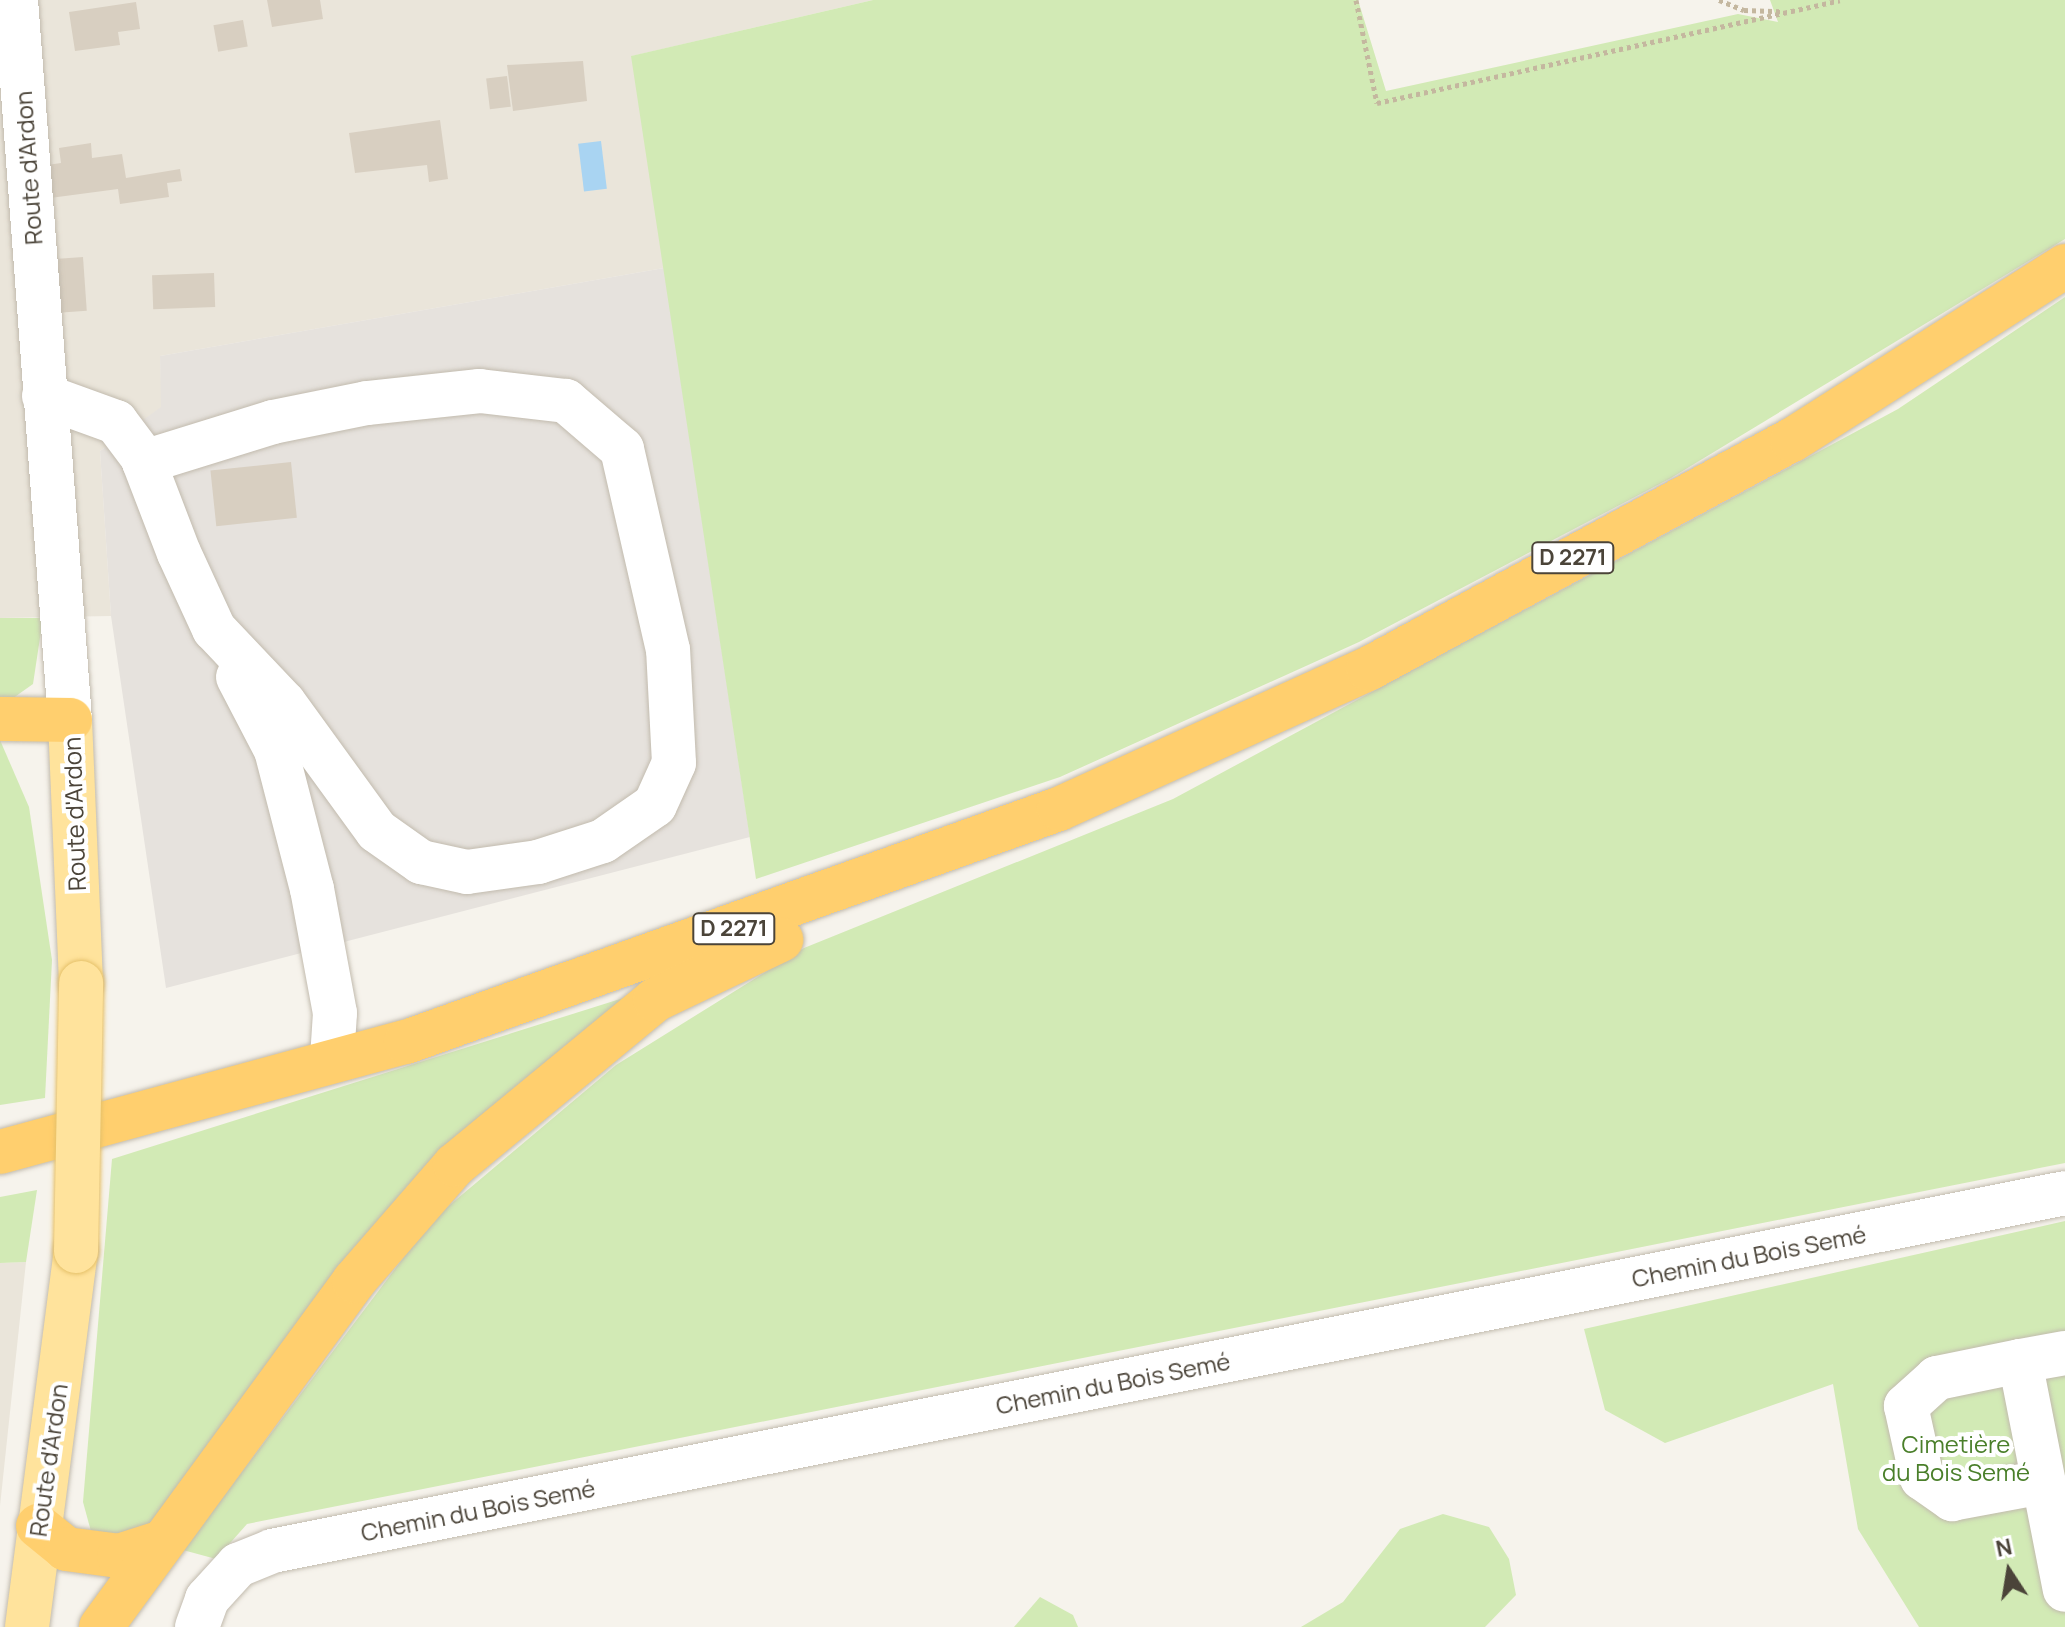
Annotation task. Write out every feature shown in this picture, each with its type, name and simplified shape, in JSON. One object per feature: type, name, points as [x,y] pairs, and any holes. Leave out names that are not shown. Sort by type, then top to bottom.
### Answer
[{"type":"highway","name":"D 2271","points":[[0,1152],[406,1042],[1059,809],[1368,669],[1738,470],[2065,266]]},
{"type":"highway","points":[[0,719],[70,720]]},
{"type":"highway","points":[[101,1627],[354,1281],[455,1165],[538,1090],[655,1000],[944,872],[1059,809]]},
{"type":"highway","points":[[0,1124],[406,1042]]},
{"type":"highway","points":[[38,1526],[66,1549],[119,1556],[162,1542]]},
{"type":"main road","name":"Route d'Ardon","points":[[27,1627],[76,1251],[81,983],[70,720]]},
{"type":"street","name":"Route d'Ardon","points":[[16,0],[12,98],[44,396],[70,720]]},
{"type":"street","points":[[144,462],[273,422],[367,403],[480,391],[566,401],[622,449],[668,650],[674,763],[655,805],[603,841],[538,862],[467,872],[421,862],[377,831],[284,703],[214,629]]},
{"type":"street","points":[[44,396],[116,422],[144,462],[214,629],[276,750],[332,998],[332,1058]]},
{"type":"street","name":"Chemin du Bois Semé","points":[[197,1627],[207,1599],[238,1565],[272,1551],[2065,1193]]},
{"type":"street","points":[[2043,1482],[1952,1499],[1922,1478],[1906,1406],[1937,1378],[2065,1353]]},
{"type":"street","points":[[2020,1361],[2065,1590]]},
{"type":"path","points":[[1356,0],[1377,103],[1840,0]]},
{"type":"path","points":[[1719,0],[1744,10],[1791,11]]},
{"type":"shaded area","points":[[0,0],[873,0],[632,56],[664,268],[160,356],[162,407],[100,451],[111,616],[0,618]]},
{"type":"shaded area","points":[[664,268],[750,837],[166,988],[111,616],[100,451],[161,407],[160,356]]},
{"type":"shaded area","points":[[26,1262],[0,1506],[0,1263]]},
{"type":"green space","points":[[873,0],[1358,0],[1386,91],[1738,14],[1778,22],[1770,0],[2065,0],[2065,239],[1671,478],[1359,642],[1060,777],[756,879],[631,56]]},
{"type":"green space","points":[[2065,297],[2065,1163],[247,1524],[216,1559],[183,1550],[432,1220],[616,1065],[804,948],[1173,799],[1898,409]]},
{"type":"green space","points":[[0,618],[43,618],[33,684],[9,701],[0,700]]},
{"type":"green space","points":[[0,740],[29,807],[52,960],[45,1098],[0,1105]]},
{"type":"green space","points":[[636,994],[145,1531],[92,1535],[83,1502],[112,1159]]},
{"type":"green space","points":[[37,1190],[26,1262],[0,1263],[0,1197]]},
{"type":"green space","name":"Cimetière du Bois Semé","points":[[2065,1221],[2065,1627],[1919,1627],[1858,1529],[1833,1384],[1665,1443],[1605,1410],[1584,1329]]},
{"type":"green space","points":[[1443,1514],[1489,1527],[1509,1559],[1516,1595],[1485,1627],[1301,1627],[1343,1602],[1400,1529]]},
{"type":"green space","points":[[1040,1597],[1073,1615],[1078,1627],[1014,1627]]},
{"type":"water","points":[[601,141],[607,189],[584,191],[578,144]]},
{"type":"building","points":[[267,0],[320,0],[323,19],[272,27]]},
{"type":"building","points":[[136,2],[140,29],[118,32],[120,45],[75,51],[69,12]]},
{"type":"building","points":[[243,20],[248,47],[218,52],[213,25]]},
{"type":"building","points":[[583,61],[587,101],[513,111],[507,65]]},
{"type":"building","points":[[507,76],[511,107],[490,109],[486,79]]},
{"type":"building","points":[[440,120],[448,179],[429,182],[427,165],[355,173],[349,133]]},
{"type":"building","points":[[91,143],[92,158],[122,154],[126,178],[180,169],[182,181],[167,183],[169,197],[120,204],[118,189],[50,198],[47,165],[61,163],[59,148]]},
{"type":"building","points":[[83,257],[87,311],[59,313],[55,259]]},
{"type":"building","points":[[214,273],[215,307],[153,309],[152,275]]},
{"type":"building","points":[[291,462],[297,518],[216,526],[210,470]]}]
